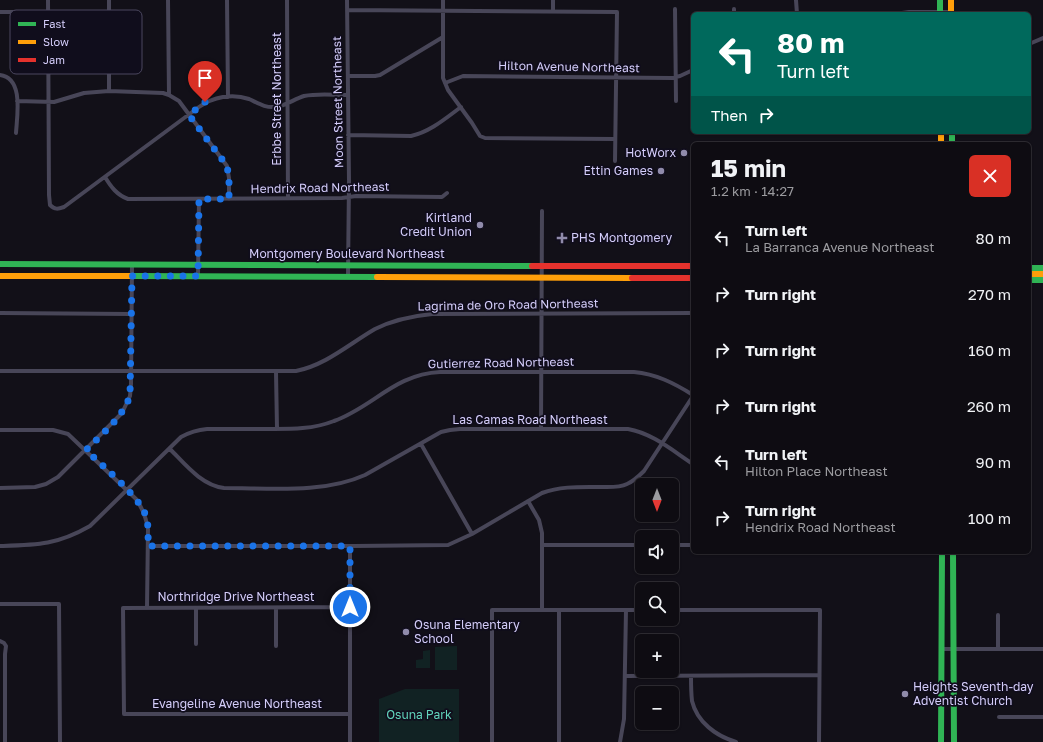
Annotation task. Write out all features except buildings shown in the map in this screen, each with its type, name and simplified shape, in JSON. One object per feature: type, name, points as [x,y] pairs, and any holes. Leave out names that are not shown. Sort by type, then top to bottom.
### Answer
[{"type":"main road","points":[[940,0],[940,12]]},
{"type":"main road","points":[[951,0],[951,12]]},
{"type":"main road","name":"Montgomery Boulevard Northeast","points":[[0,264],[691,266]]},
{"type":"main road","points":[[1031,268],[1043,268]]},
{"type":"main road","points":[[1031,274],[1043,274]]},
{"type":"main road","name":"Montgomery Boulevard Northeast","points":[[0,276],[691,278]]},
{"type":"main road","points":[[1031,280],[1043,280]]},
{"type":"main road","points":[[941,742],[942,554]]},
{"type":"main road","points":[[953,554],[954,742]]},
{"type":"street","points":[[168,0],[168,94]]},
{"type":"street","points":[[227,0],[228,96]]},
{"type":"street","name":"Erbbe Street Northeast","points":[[288,0],[288,198]]},
{"type":"street","name":"Moon Street Northeast","points":[[347,0],[348,276]]},
{"type":"street","points":[[443,0],[443,72],[445,83],[448,90],[480,136],[486,138],[615,139]]},
{"type":"street","points":[[553,0],[553,12]]},
{"type":"street","points":[[796,0],[796,12]]},
{"type":"street","points":[[675,9],[676,101]]},
{"type":"street","points":[[347,10],[617,12],[615,161]]},
{"type":"street","points":[[348,76],[380,75],[443,37]]},
{"type":"street","points":[[1031,43],[1043,38]]},
{"type":"street","name":"Hilton Avenue Northeast","points":[[445,83],[463,76],[617,78],[676,77],[691,71]]},
{"type":"street","points":[[49,74],[49,195],[50,205],[58,209],[64,207],[205,102],[228,96],[241,97],[266,107],[279,106],[310,95],[348,95]]},
{"type":"street","points":[[109,74],[109,91]]},
{"type":"street","points":[[0,75],[10,78],[16,86],[16,133]]},
{"type":"street","points":[[17,101],[49,102],[58,101],[66,97],[84,93],[109,91],[158,92],[168,94],[179,101],[227,166],[229,178],[229,199]]},
{"type":"street","points":[[348,135],[411,136],[421,134],[461,107]]},
{"type":"street","name":"Hendrix Road Northeast","points":[[105,177],[115,192],[128,199],[229,199],[356,196],[442,197],[447,193]]},
{"type":"street","points":[[198,276],[199,199]]},
{"type":"street","points":[[541,429],[542,211]]},
{"type":"street","points":[[0,488],[26,488],[46,484],[63,473],[118,418],[127,405],[130,396],[131,371],[132,264]]},
{"type":"street","points":[[0,314],[131,314]]},
{"type":"street","name":"Lagrima de Oro Road Northeast","points":[[0,371],[296,371],[315,366],[375,329],[394,320],[407,317],[432,314],[691,314]]},
{"type":"street","name":"Gutierrez Road Northeast","points":[[0,546],[47,544],[76,534],[90,526],[181,437],[189,432],[197,430],[277,430],[314,427],[334,421],[354,412],[412,376],[440,372],[541,371],[642,373],[668,381],[691,395]]},
{"type":"street","points":[[276,372],[277,430]]},
{"type":"street","points":[[148,546],[448,545],[472,534],[542,493],[560,488],[613,487],[627,484],[638,478],[691,399]]},
{"type":"street","name":"Las Camas Road Northeast","points":[[170,449],[200,478],[210,485],[217,487],[311,488],[337,485],[352,481],[365,475],[441,432],[450,430],[628,429],[646,435],[691,463]]},
{"type":"street","points":[[0,430],[58,430],[72,437],[127,490],[142,507],[146,517],[148,529],[148,608]]},
{"type":"street","points":[[421,444],[472,534]]},
{"type":"street","points":[[528,501],[539,520],[542,533],[542,610]]},
{"type":"street","points":[[542,545],[635,545]]},
{"type":"street","points":[[679,545],[691,545]]},
{"type":"street","points":[[350,546],[350,742]]},
{"type":"street","points":[[0,604],[59,604],[60,742]]},
{"type":"street","name":"Northridge Drive Northeast","points":[[124,714],[123,608],[350,607]]},
{"type":"street","points":[[196,608],[196,644]]},
{"type":"street","points":[[276,608],[276,646]]},
{"type":"street","points":[[492,742],[492,610],[635,610]]},
{"type":"street","points":[[558,742],[559,610]]},
{"type":"street","points":[[620,742],[624,719],[626,610]]},
{"type":"street","points":[[679,610],[820,610],[819,742]]},
{"type":"street","points":[[998,615],[998,649]]},
{"type":"street","points":[[0,641],[6,646],[5,742]]},
{"type":"street","points":[[942,648],[1043,649]]},
{"type":"street","points":[[0,652],[5,654]]},
{"type":"street","points":[[625,676],[819,675]]},
{"type":"street","points":[[691,676],[693,703],[702,720],[708,728],[717,734],[736,742]]},
{"type":"street","name":"Evangeline Avenue Northeast","points":[[124,714],[350,714]]},
{"type":"street","points":[[999,716],[1043,717]]},
{"type":"green space","points":[[457,646],[457,670],[435,670],[435,647]]},
{"type":"green space","points":[[430,650],[430,668],[416,668],[416,660],[423,659],[423,651]]},
{"type":"green space","name":"Osuna Park","points":[[405,689],[459,689],[459,742],[379,742],[379,699]]},
{"type":"traffic: fast","points":[[940,0],[940,12]]},
{"type":"traffic: fast","points":[[952,134],[952,142]]},
{"type":"traffic: fast","points":[[0,264],[532,266]]},
{"type":"traffic: fast","points":[[1031,268],[1043,268]]},
{"type":"traffic: fast","points":[[131,276],[377,277]]},
{"type":"traffic: fast","points":[[1031,280],[1043,280]]},
{"type":"traffic: fast","points":[[941,742],[942,554]]},
{"type":"traffic: fast","points":[[953,554],[954,742]]},
{"type":"traffic: slow","points":[[951,0],[951,12]]},
{"type":"traffic: slow","points":[[941,134],[941,142]]},
{"type":"traffic: slow","points":[[1031,274],[1043,274]]},
{"type":"traffic: slow","points":[[0,276],[131,276]]},
{"type":"traffic: slow","points":[[377,277],[632,278]]},
{"type":"traffic: jam","points":[[532,266],[691,266]]},
{"type":"traffic: jam","points":[[632,278],[691,278]]},
{"type":"place","name":"HotWorx","points":[[684,153]]},
{"type":"place","name":"Ettin Games","points":[[661,171]]},
{"type":"place","name":"Kirtland Credit Union","points":[[480,225]]},
{"type":"place","name":"PHS Montgomery","points":[[562,238]]},
{"type":"place","name":"Osuna Elementary School","points":[[406,632]]},
{"type":"place","name":"Heights Seventh-day Adventist Church","points":[[905,694]]},
{"type":"route","points":[[205,102],[189,115],[227,166],[229,178],[229,199],[199,199],[198,276],[132,276],[130,396],[127,405],[118,418],[86,450],[136,499],[142,507],[146,517],[148,529],[148,546],[350,546],[350,607]]}]
